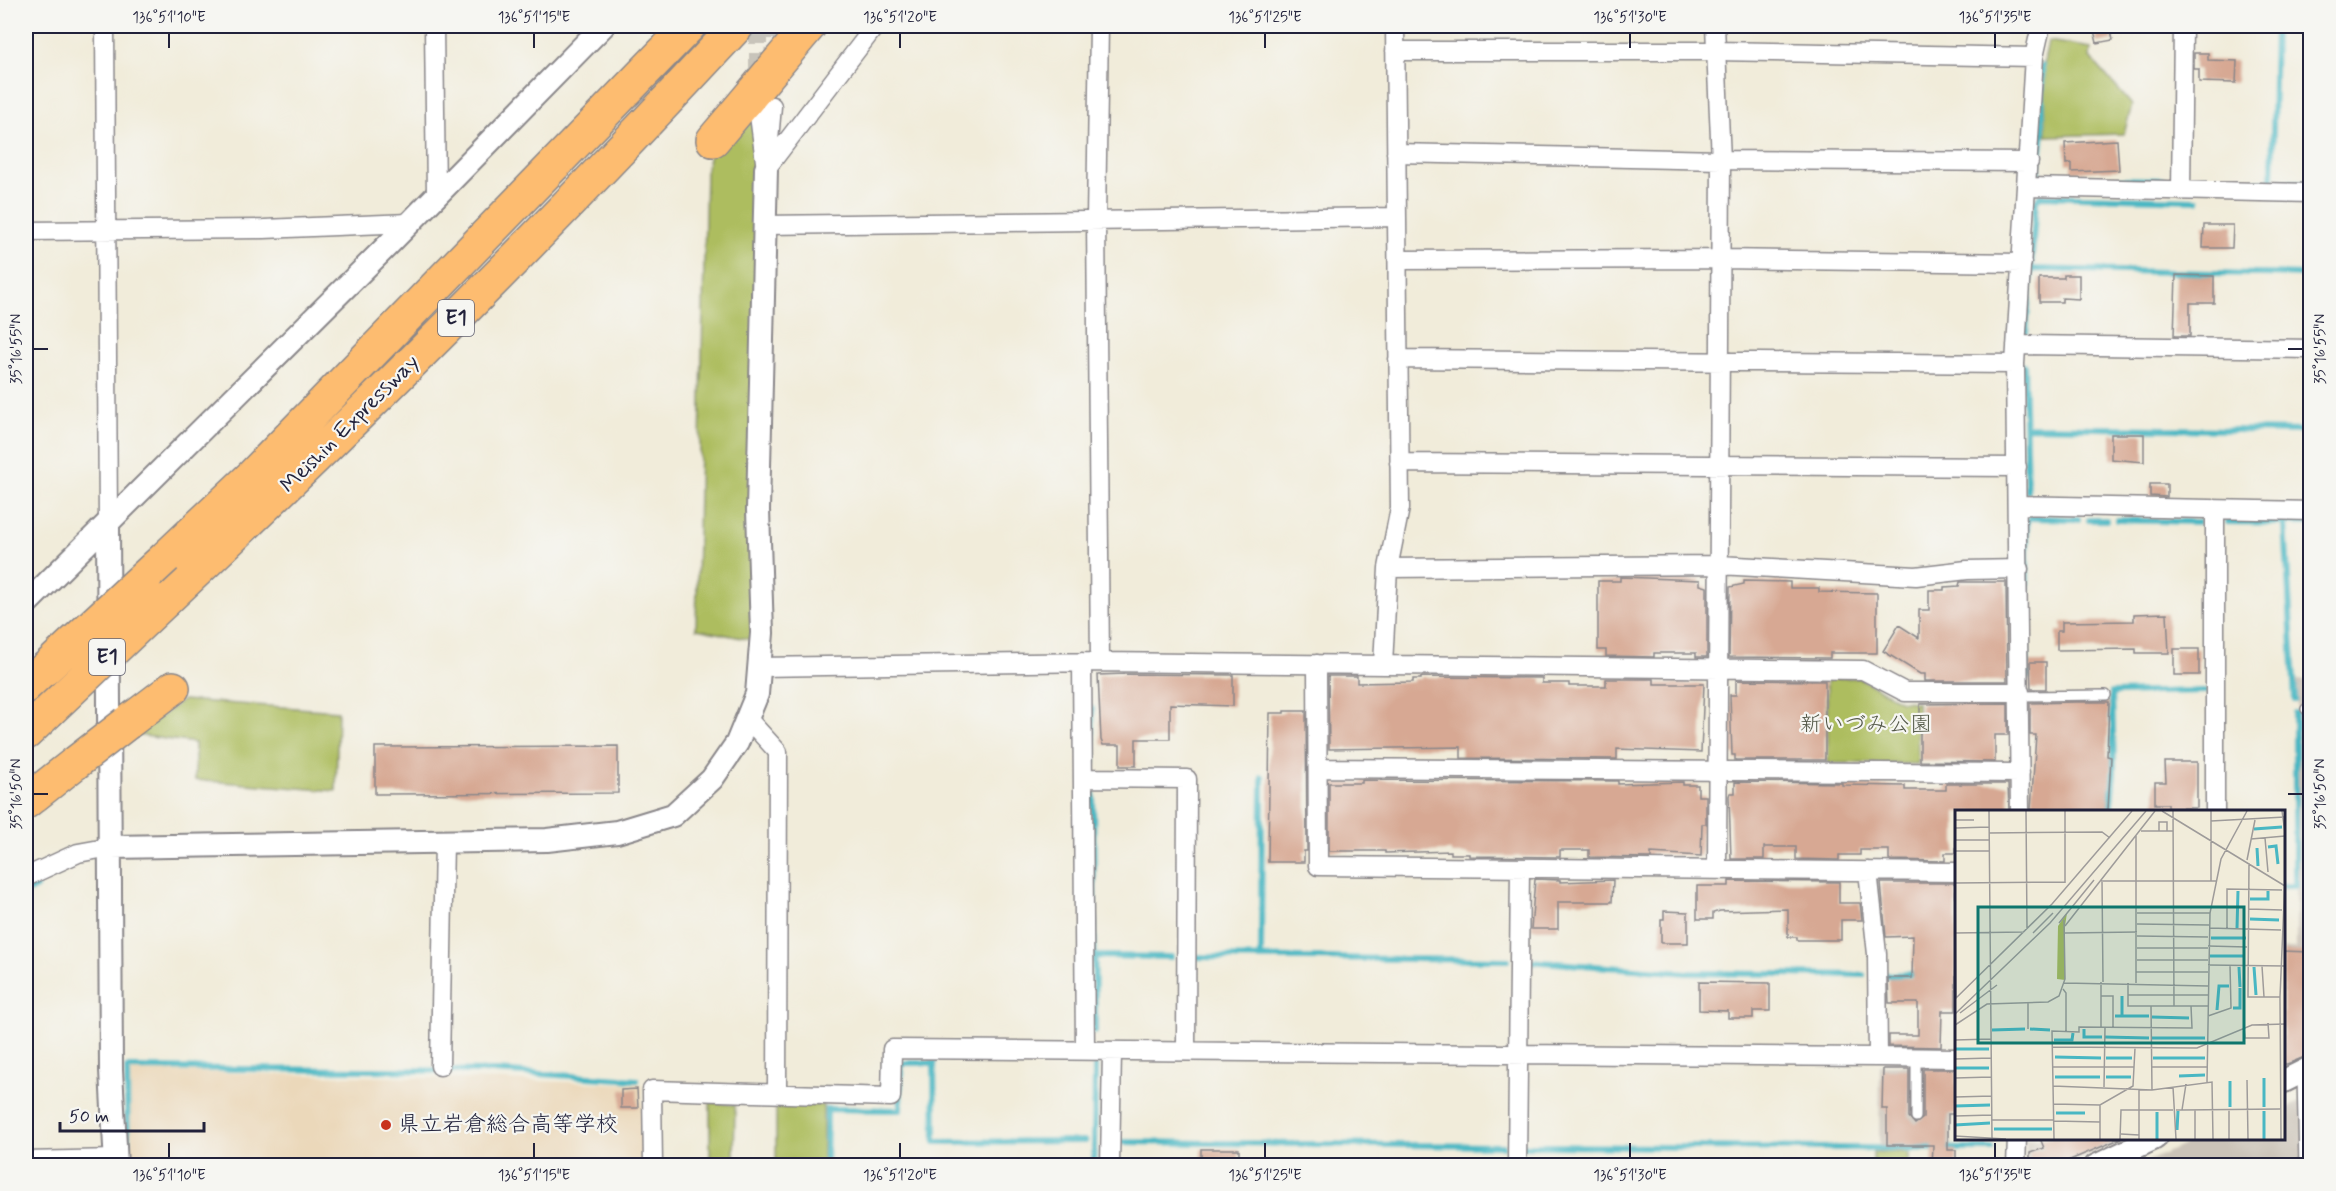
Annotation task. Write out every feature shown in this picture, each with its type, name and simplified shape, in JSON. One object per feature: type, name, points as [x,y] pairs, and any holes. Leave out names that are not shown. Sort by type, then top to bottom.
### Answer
[{"type":"highway","name":"Meishin Expressway","points":[[35,677],[253,475],[689,26]]},
{"type":"highway","name":"Meishin Expressway","points":[[37,722],[276,497],[632,139],[737,26]]},
{"type":"highway","points":[[713,140],[809,26]]},
{"type":"highway","points":[[26,802],[173,688]]},
{"type":"street","points":[[26,1161],[116,1162],[111,1070],[105,26]]},
{"type":"street","points":[[434,26],[435,196]]},
{"type":"street","points":[[26,604],[409,223],[603,26]]},
{"type":"street","points":[[765,164],[875,26]]},
{"type":"street","points":[[1099,26],[1096,220],[1100,662]]},
{"type":"street","points":[[1383,665],[1388,568],[1400,508],[1395,26]]},
{"type":"street","points":[[1715,26],[1720,160],[1721,467],[1717,870]]},
{"type":"street","points":[[2020,810],[2018,467],[2015,364],[2028,187],[2034,57],[2041,26]]},
{"type":"street","points":[[2181,191],[2183,26]]},
{"type":"street","points":[[1395,51],[1715,51],[2034,57]]},
{"type":"street","points":[[26,877],[78,853],[111,847],[547,840],[617,832],[673,815],[712,779],[737,743],[757,694],[762,633],[758,510],[766,111]]},
{"type":"street","points":[[1396,153],[1720,160],[2029,162]]},
{"type":"street","points":[[2028,187],[2310,193]]},
{"type":"street","points":[[764,225],[1397,217]]},
{"type":"street","points":[[26,231],[264,229],[409,223]]},
{"type":"street","points":[[1398,260],[1720,259],[2022,263]]},
{"type":"street","points":[[2016,345],[2310,349]]},
{"type":"street","points":[[1398,359],[2015,364]]},
{"type":"street","points":[[1399,463],[1721,467],[2018,467]]},
{"type":"street","points":[[2018,505],[2310,511]]},
{"type":"street","points":[[2215,509],[2215,810]]},
{"type":"street","points":[[1388,568],[1719,566],[1916,576],[1967,570],[2019,569]]},
{"type":"street","points":[[1082,662],[1085,1051]]},
{"type":"street","points":[[759,668],[1100,662],[1863,670],[1905,692],[2020,694]]},
{"type":"street","points":[[1317,664],[1318,866],[1955,872]]},
{"type":"street","points":[[747,718],[778,752],[777,1094]]},
{"type":"street","points":[[1318,768],[2020,773]]},
{"type":"street","points":[[1083,778],[1186,779],[1186,1051]]},
{"type":"street","points":[[440,1066],[444,841]]},
{"type":"street","points":[[1517,1166],[1520,868]]},
{"type":"street","points":[[1868,871],[1877,954],[1878,1057]]},
{"type":"street","points":[[653,1166],[652,1090],[891,1096],[892,1049],[1955,1058]]},
{"type":"street","points":[[1110,1166],[1112,1051]]},
{"type":"street","points":[[2016,1166],[2017,1140]]},
{"type":"street","points":[[2096,1166],[2151,1140]]},
{"type":"lane","points":[[2020,694],[2106,695]]},
{"type":"lane","points":[[1916,1057],[1916,1117]]},
{"type":"lane","points":[[2299,1074],[2304,1166]]},
{"type":"shaded area","points":[[2297,680],[2310,680],[2310,1060],[2285,1072],[2285,948],[2296,948]]},
{"type":"shaded area","points":[[1880,1065],[1952,1065],[1951,1146],[1879,1146]]},
{"type":"shaded area","name":"県立岩倉総合高等学校","points":[[129,1070],[642,1084],[643,1165],[131,1165]]},
{"type":"shaded area","points":[[2310,1097],[2310,1165],[2137,1166],[2195,1140],[2285,1140],[2285,1109]]},
{"type":"shaded area","points":[[2026,1140],[2127,1140],[2066,1165],[2025,1166]]},
{"type":"green space","points":[[2048,41],[2091,48],[2090,57],[2132,105],[2124,134],[2046,136],[2044,62]]},
{"type":"green space","points":[[786,55],[766,169],[762,642],[696,629],[706,171],[713,140]]},
{"type":"green space","name":"新いづみ公園","points":[[1827,678],[1859,678],[1901,701],[1917,702],[1918,764],[1828,763]]},
{"type":"green space","points":[[183,700],[338,711],[336,791],[195,780],[195,743],[136,735]]},
{"type":"green space","points":[[710,1102],[735,1105],[734,1162],[710,1162]]},
{"type":"green space","points":[[776,1105],[823,1105],[823,1163],[776,1163]]},
{"type":"green space","points":[[1873,1152],[1909,1152],[1909,1165],[1873,1165]]},
{"type":"building","points":[[2093,26],[2110,26],[2113,40],[2097,43]]},
{"type":"building","points":[[2194,53],[2208,53],[2208,60],[2237,61],[2236,83],[2199,82],[2199,69],[2194,69]]},
{"type":"building","points":[[2117,140],[2119,170],[2071,172],[2071,163],[2066,164],[2065,143]]},
{"type":"building","points":[[2204,225],[2233,225],[2232,248],[2203,248]]},
{"type":"building","points":[[2064,275],[2079,275],[2079,299],[2062,298],[2062,302],[2039,302],[2039,278],[2064,278]]},
{"type":"building","points":[[2176,275],[2214,276],[2214,303],[2190,303],[2190,336],[2174,336]]},
{"type":"building","points":[[2111,434],[2144,434],[2144,462],[2111,459]]},
{"type":"building","points":[[2150,484],[2167,484],[2167,497],[2150,496]]},
{"type":"building","points":[[1620,577],[1700,580],[1700,585],[1707,587],[1707,657],[1696,657],[1696,653],[1654,653],[1654,657],[1606,656],[1606,650],[1598,650],[1598,581],[1620,581]]},
{"type":"building","points":[[1744,581],[1790,582],[1790,588],[1819,588],[1819,592],[1877,593],[1877,653],[1830,653],[1830,658],[1729,657],[1730,587],[1744,584]]},
{"type":"building","points":[[1960,582],[2006,582],[2007,681],[1925,681],[1925,674],[1920,674],[1883,651],[1899,625],[1919,638],[1919,610],[1929,610],[1929,590],[1944,590],[1944,587],[1959,586]]},
{"type":"building","points":[[2167,613],[2169,653],[2136,653],[2136,649],[2057,650],[2057,631],[2062,631],[2062,622],[2134,621],[2134,614]]},
{"type":"building","points":[[2174,649],[2199,649],[2199,675],[2174,675]]},
{"type":"building","points":[[2030,662],[2046,662],[2046,689],[2031,689]]},
{"type":"building","points":[[1098,675],[1233,675],[1233,706],[1170,704],[1170,739],[1136,739],[1136,766],[1120,766],[1120,745],[1103,745],[1101,740]]},
{"type":"building","points":[[1328,676],[1357,676],[1357,683],[1413,682],[1413,679],[1421,679],[1421,677],[1542,678],[1542,683],[1569,683],[1569,686],[1606,686],[1606,679],[1654,679],[1654,684],[1704,684],[1701,752],[1617,749],[1617,759],[1461,758],[1461,747],[1329,749]]},
{"type":"building","points":[[1736,680],[1825,681],[1825,760],[1735,760],[1735,755],[1732,755],[1730,695],[1736,695]]},
{"type":"building","points":[[2109,702],[2107,756],[2111,757],[2108,810],[2031,810],[2036,735],[2030,735],[2030,703]]},
{"type":"building","points":[[2008,703],[2008,735],[1995,735],[1995,762],[1920,761],[1920,704]]},
{"type":"building","points":[[1284,711],[1306,711],[1307,851],[1304,851],[1304,862],[1268,862],[1270,713],[1284,713]]},
{"type":"building","points":[[618,746],[618,793],[375,794],[375,747]]},
{"type":"building","points":[[2165,762],[2197,762],[2197,808],[2168,808],[2168,804],[2155,804],[2155,782],[2166,782]]},
{"type":"building","points":[[1362,780],[1618,781],[1618,784],[1683,782],[1683,785],[1698,785],[1698,796],[1706,796],[1706,824],[1702,824],[1701,856],[1651,853],[1651,858],[1589,857],[1589,850],[1560,850],[1560,857],[1469,856],[1469,854],[1451,854],[1451,851],[1385,853],[1385,851],[1329,851],[1329,783],[1362,783]]},
{"type":"building","points":[[1735,782],[1842,783],[1842,785],[1905,786],[1905,790],[1946,790],[1946,784],[2008,784],[2009,810],[1955,810],[1955,853],[1945,853],[1945,861],[1889,860],[1889,850],[1860,850],[1860,855],[1839,855],[1839,860],[1796,859],[1796,847],[1764,847],[1764,859],[1731,859],[1729,796],[1730,793],[1735,793]]},
{"type":"building","points":[[1535,879],[1560,880],[1560,882],[1613,880],[1612,902],[1558,902],[1558,929],[1531,929]]},
{"type":"building","points":[[1729,881],[1839,882],[1839,903],[1860,903],[1862,920],[1841,920],[1841,940],[1797,940],[1797,937],[1788,937],[1788,909],[1720,911],[1713,913],[1713,919],[1697,919],[1697,886],[1729,886]]},
{"type":"building","points":[[1881,883],[1955,883],[1955,1011],[1942,1011],[1941,1047],[1889,1046],[1889,1035],[1918,1035],[1918,1003],[1889,1003],[1888,978],[1912,978],[1913,936],[1886,937]]},
{"type":"building","points":[[1664,911],[1688,912],[1688,943],[1661,943],[1661,919],[1664,919]]},
{"type":"building","points":[[2285,951],[2310,952],[2310,1055],[2285,1064]]},
{"type":"building","points":[[1699,982],[1770,983],[1770,1011],[1753,1011],[1753,1018],[1728,1018],[1728,1011],[1699,1010]]},
{"type":"building","points":[[1883,1069],[1909,1069],[1909,1117],[1915,1124],[1923,1118],[1923,1069],[1955,1069],[1955,1114],[1948,1114],[1948,1150],[1956,1150],[1956,1166],[1932,1166],[1933,1145],[1887,1145],[1887,1109],[1882,1109]]},
{"type":"building","points":[[637,1089],[638,1108],[621,1108],[621,1090]]},
{"type":"building","points":[[2041,1140],[2117,1140],[2056,1166],[2030,1166],[2030,1153],[2044,1148]]},
{"type":"building","points":[[1201,1149],[1239,1149],[1239,1166],[1201,1166]]},
{"type":"waterway","points":[[2272,183],[2275,26]]},
{"type":"waterway","points":[[2042,66],[2043,132],[2038,175],[2045,178],[2162,180]]},
{"type":"waterway","points":[[2197,181],[2310,183]]},
{"type":"waterway","points":[[2026,333],[2036,201],[2040,196],[2197,200]]},
{"type":"waterway","points":[[2031,269],[2310,275]]},
{"type":"waterway","points":[[2024,365],[2027,490]]},
{"type":"waterway","points":[[2026,427],[2310,431]]},
{"type":"waterway","points":[[2031,518],[2078,519]]},
{"type":"waterway","points":[[2089,520],[2107,520]]},
{"type":"waterway","points":[[2118,520],[2198,522]]},
{"type":"waterway","points":[[2027,521],[2027,619]]},
{"type":"waterway","points":[[2227,522],[2310,523]]},
{"type":"waterway","points":[[2285,523],[2295,700]]},
{"type":"waterway","points":[[2027,632],[2027,677]]},
{"type":"waterway","points":[[2110,810],[2114,772],[2112,693],[2205,691]]},
{"type":"waterway","points":[[1092,709],[1093,761]]},
{"type":"waterway","points":[[2285,886],[2295,886],[2295,713]]},
{"type":"waterway","points":[[1261,958],[1262,777]]},
{"type":"waterway","points":[[1093,794],[1095,1031]]},
{"type":"waterway","points":[[26,893],[36,887]]},
{"type":"waterway","points":[[1095,956],[1171,957]]},
{"type":"waterway","points":[[1190,957],[1508,960]]},
{"type":"waterway","points":[[1529,961],[1688,973],[1863,975]]},
{"type":"waterway","points":[[1885,975],[1920,974]]},
{"type":"waterway","points":[[826,1166],[827,1109],[900,1110],[901,1067],[905,1063],[934,1063],[935,1142],[1085,1141]]},
{"type":"waterway","points":[[1094,1166],[1095,1067]]},
{"type":"waterway","points":[[128,1166],[127,1068],[493,1071],[637,1080]]},
{"type":"waterway","points":[[1119,1142],[1503,1146]]},
{"type":"waterway","points":[[1524,1146],[1991,1149]]},
{"type":"waterway","points":[[663,1165],[765,1166]]},
{"type":"tunnel","points":[[758,26],[758,83]]},
{"type":"tunnel","points":[[773,66],[774,26]]},
{"type":"place","name":"県立岩倉総合高等学校","points":[[386,1125]]}]
